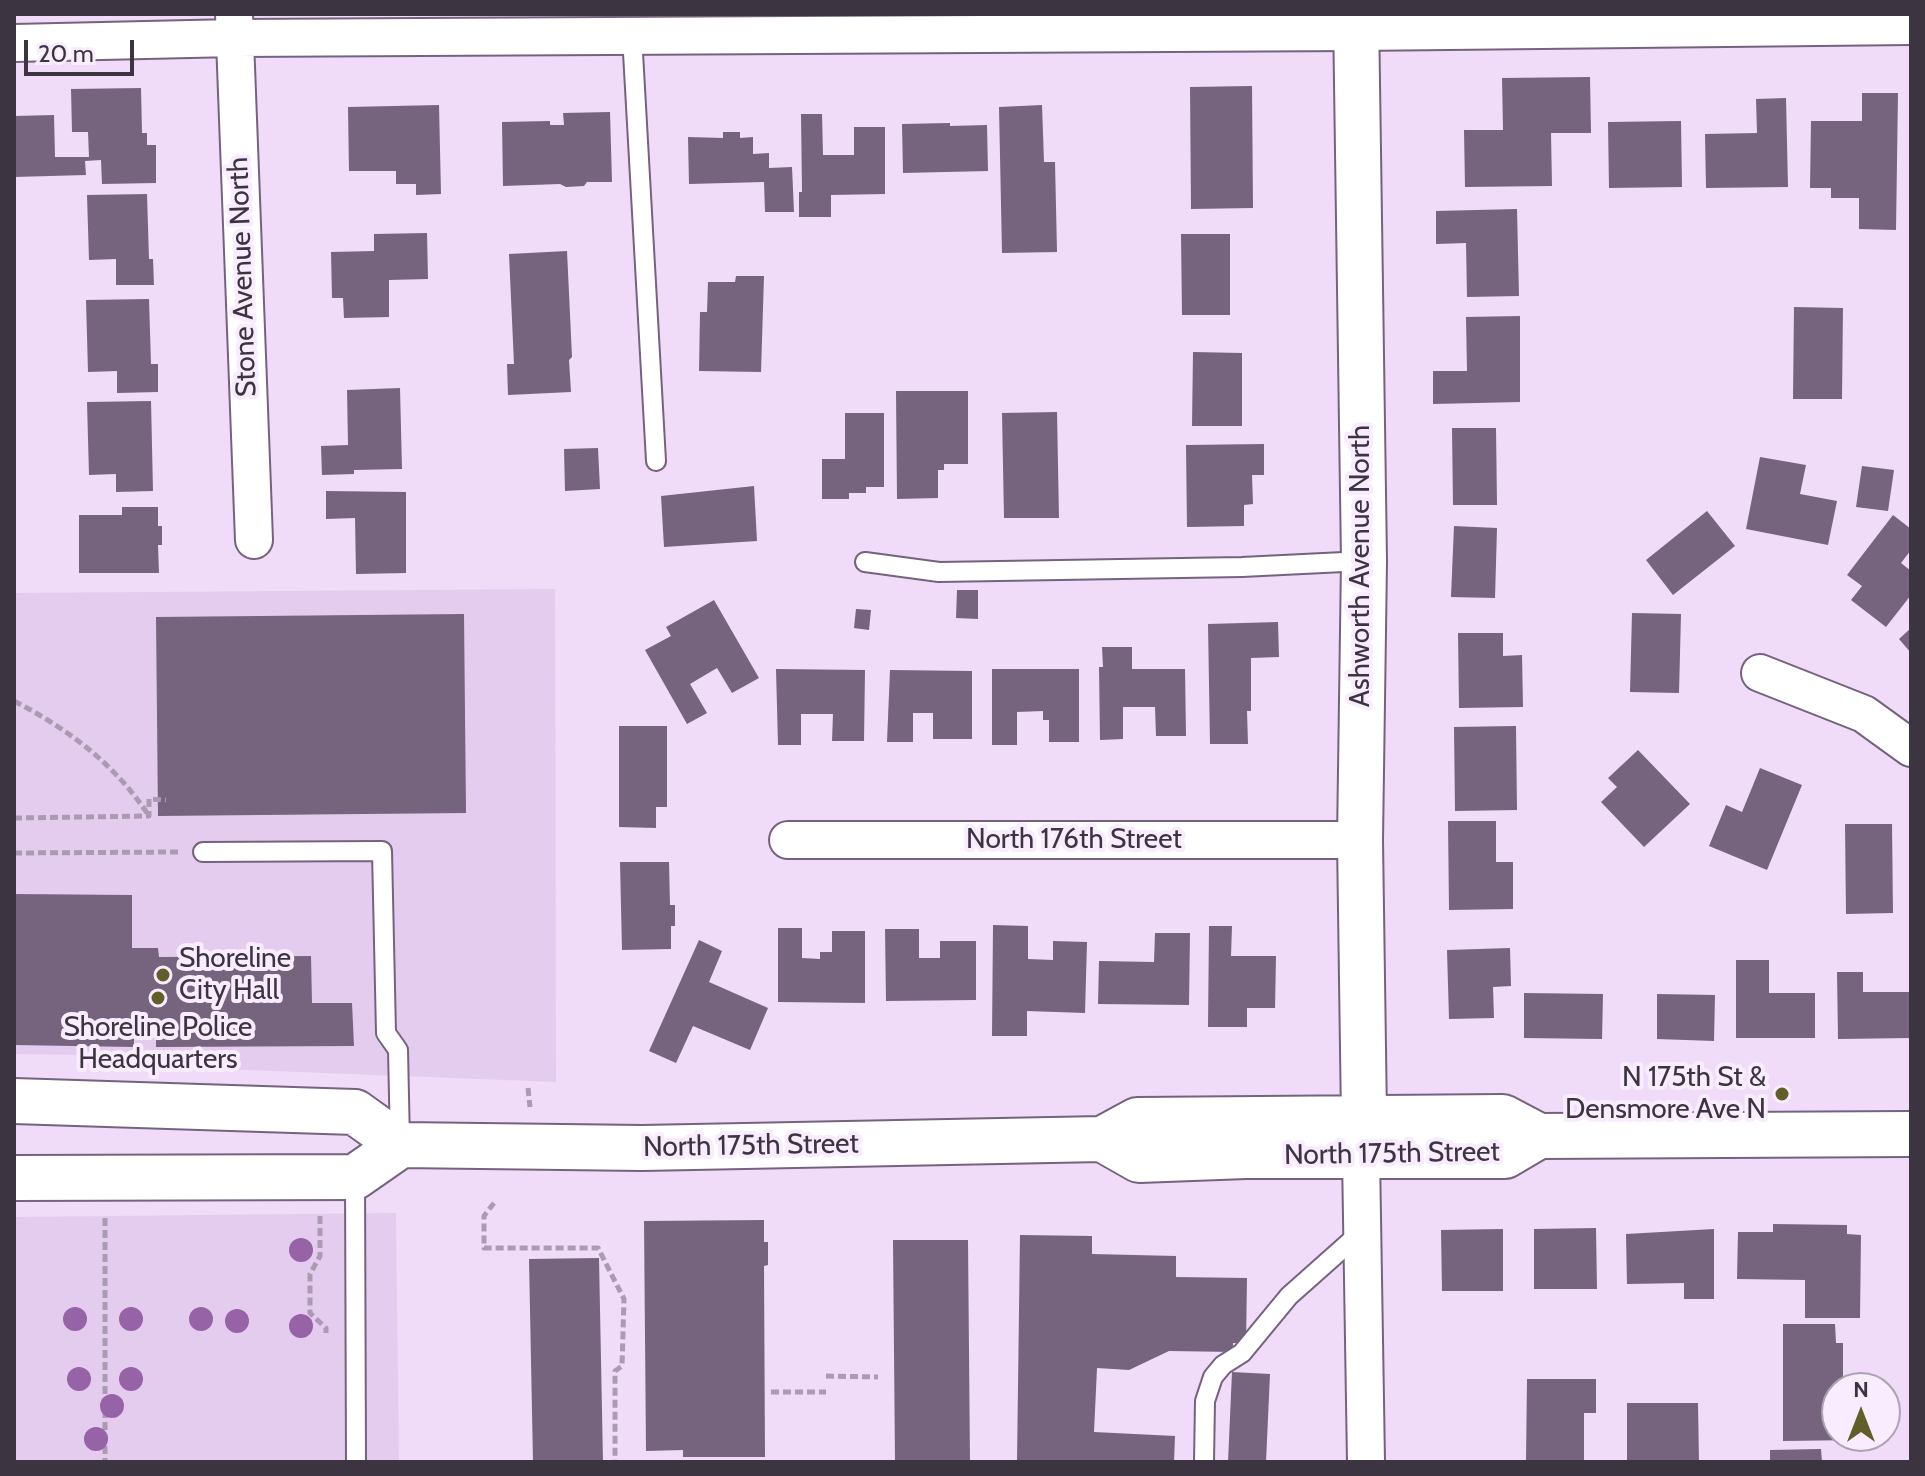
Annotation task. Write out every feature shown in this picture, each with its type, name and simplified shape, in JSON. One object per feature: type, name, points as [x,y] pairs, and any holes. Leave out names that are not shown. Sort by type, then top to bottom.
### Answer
[{"type":"main road","name":"Ashworth Avenue North","points":[[1356,23],[1364,561],[1360,840],[1363,1137]]},
{"type":"main road","points":[[14,1101],[355,1112],[401,1145],[355,1177],[14,1178]]},
{"type":"main road","name":"North 175th Street","points":[[401,1145],[642,1148],[1102,1139],[1137,1120],[1363,1137],[1503,1117],[1539,1136],[1911,1134]]},
{"type":"street","points":[[14,43],[234,26],[632,35],[760,24],[1911,26]]},
{"type":"street","name":"Stone Avenue North","points":[[234,26],[254,540]]},
{"type":"street","points":[[1760,673],[1864,714],[1911,748]]},
{"type":"street","name":"North 176th Street","points":[[788,840],[1360,840]]},
{"type":"street","name":"Ashworth Avenue North","points":[[1359,1454],[1363,1137]]},
{"type":"lane","points":[[632,35],[656,461]]},
{"type":"lane","points":[[865,562],[939,572],[1242,567],[1364,561]]},
{"type":"lane","points":[[203,852],[382,851],[386,1033],[398,1050],[401,1145]]},
{"type":"lane","points":[[355,1177],[356,1462]]},
{"type":"lane","points":[[1204,1462],[1205,1401],[1213,1377],[1223,1365],[1242,1353],[1289,1296],[1363,1230]]},
{"type":"path","points":[[14,701],[90,748],[120,777],[149,816]]},
{"type":"path","points":[[149,816],[149,799],[166,800]]},
{"type":"path","points":[[14,818],[149,816]]},
{"type":"path","points":[[14,853],[203,852]]},
{"type":"path","points":[[494,1203],[484,1216],[484,1248],[598,1248],[624,1299],[622,1366],[615,1371],[615,1462]]},
{"type":"path","points":[[320,1207],[320,1256],[310,1274],[310,1313],[326,1328],[326,1343]]},
{"type":"path","points":[[105,1209],[105,1462]]},
{"type":"path","points":[[826,1376],[878,1377]]},
{"type":"path","points":[[771,1392],[826,1392]]},
{"type":"shaded area","points":[[555,589],[556,1082],[196,1068],[152,1056],[14,1054],[14,593]]},
{"type":"shaded area","points":[[396,1213],[399,1462],[14,1462],[14,1217]]},
{"type":"building","points":[[1590,77],[1591,133],[1551,133],[1552,186],[1465,187],[1464,130],[1503,130],[1502,78]]},
{"type":"building","points":[[1252,86],[1253,208],[1191,209],[1190,87]]},
{"type":"building","points":[[141,88],[142,133],[147,133],[147,145],[156,145],[156,183],[102,184],[101,160],[85,161],[86,175],[14,177],[14,116],[54,115],[55,157],[89,157],[88,132],[72,132],[71,89]]},
{"type":"building","points":[[1862,93],[1898,93],[1896,230],[1859,229],[1859,198],[1831,198],[1831,188],[1810,188],[1811,121],[1862,121]]},
{"type":"building","points":[[1786,98],[1788,187],[1706,188],[1705,134],[1757,133],[1756,99]]},
{"type":"building","points":[[439,105],[441,194],[416,195],[416,184],[396,184],[396,171],[349,171],[348,107]]},
{"type":"building","points":[[1042,105],[1044,162],[1055,162],[1057,252],[1002,253],[999,107]]},
{"type":"building","points":[[610,112],[612,182],[587,182],[584,186],[566,187],[560,184],[503,186],[502,122],[550,121],[550,125],[564,125],[563,113]]},
{"type":"building","points":[[801,114],[822,114],[823,155],[854,155],[854,127],[885,127],[885,194],[831,195],[831,217],[799,217],[799,192],[802,192]]},
{"type":"building","points":[[1681,121],[1682,187],[1609,188],[1608,122]]},
{"type":"building","points":[[950,123],[950,126],[987,125],[988,171],[903,173],[902,124]]},
{"type":"building","points":[[723,132],[740,132],[740,138],[753,137],[753,154],[769,153],[769,168],[792,167],[794,212],[765,212],[764,182],[689,184],[688,137],[723,138]]},
{"type":"building","points":[[147,194],[149,259],[153,259],[154,285],[116,285],[116,259],[89,260],[87,195]]},
{"type":"building","points":[[1517,209],[1519,296],[1467,297],[1466,243],[1436,244],[1436,211]]},
{"type":"building","points":[[427,233],[428,279],[389,280],[389,317],[344,318],[343,298],[332,298],[331,252],[374,251],[374,234]]},
{"type":"building","points":[[1181,234],[1230,234],[1230,315],[1182,315]]},
{"type":"building","points":[[567,251],[571,392],[508,395],[507,364],[514,364],[509,254]]},
{"type":"building","points":[[736,276],[764,276],[761,372],[699,371],[700,312],[707,312],[708,282],[735,282]]},
{"type":"building","points":[[149,299],[151,364],[158,364],[158,392],[117,393],[117,371],[88,372],[86,300]]},
{"type":"building","points":[[1794,307],[1843,308],[1842,399],[1793,399]]},
{"type":"building","points":[[1520,316],[1520,402],[1433,404],[1433,371],[1467,371],[1466,317]]},
{"type":"building","points":[[1193,352],[1242,353],[1242,426],[1192,426]]},
{"type":"building","points":[[400,388],[402,469],[354,470],[354,474],[322,475],[321,446],[348,445],[347,390]]},
{"type":"building","points":[[896,391],[968,391],[968,464],[944,464],[944,470],[938,470],[938,498],[897,499]]},
{"type":"building","points":[[151,401],[153,491],[116,492],[116,474],[89,475],[87,402]]},
{"type":"building","points":[[1057,412],[1059,518],[1004,518],[1002,413]]},
{"type":"building","points":[[845,413],[884,413],[884,487],[866,487],[866,493],[849,493],[849,499],[822,499],[822,459],[845,459]]},
{"type":"building","points":[[1452,428],[1496,428],[1497,505],[1453,505]]},
{"type":"building","points":[[1264,444],[1264,475],[1252,475],[1253,504],[1244,505],[1244,526],[1187,527],[1186,445]]},
{"type":"building","points":[[598,448],[600,489],[565,491],[564,449]]},
{"type":"building","points":[[1760,457],[1806,465],[1800,494],[1837,501],[1828,545],[1746,529]]},
{"type":"building","points":[[1862,466],[1894,470],[1888,511],[1856,507]]},
{"type":"building","points":[[754,486],[757,541],[664,547],[661,496]]},
{"type":"building","points":[[326,491],[406,492],[406,573],[356,574],[355,518],[326,519]]},
{"type":"building","points":[[122,507],[158,507],[158,526],[162,526],[162,545],[158,545],[159,573],[79,573],[79,515],[122,515]]},
{"type":"building","points":[[1707,511],[1735,546],[1673,595],[1646,560]]},
{"type":"building","points":[[1893,515],[1911,529],[1911,550],[1901,563],[1911,571],[1911,595],[1886,627],[1851,600],[1862,586],[1847,575]]},
{"type":"building","points":[[1454,526],[1497,528],[1495,598],[1451,597]]},
{"type":"building","points":[[957,590],[978,590],[978,619],[956,618]]},
{"type":"building","points":[[714,600],[759,678],[732,693],[717,668],[690,684],[707,713],[687,724],[645,650],[671,636],[666,627]]},
{"type":"building","points":[[856,609],[871,610],[869,630],[854,628]]},
{"type":"building","points":[[1632,613],[1681,614],[1679,693],[1630,692]]},
{"type":"building","points":[[464,614],[466,813],[158,816],[156,617]]},
{"type":"building","points":[[1278,622],[1279,657],[1251,658],[1248,744],[1210,744],[1208,624]]},
{"type":"building","points":[[1911,628],[1911,653],[1899,639]]},
{"type":"building","points":[[1458,633],[1503,633],[1503,656],[1522,655],[1523,707],[1459,708]]},
{"type":"building","points":[[1102,647],[1132,647],[1132,669],[1185,669],[1186,736],[1156,736],[1155,707],[1123,707],[1123,739],[1100,740],[1099,667],[1103,667]]},
{"type":"building","points":[[776,669],[865,670],[864,741],[832,741],[833,714],[801,714],[801,745],[778,745]]},
{"type":"building","points":[[992,669],[1079,669],[1079,742],[1049,742],[1049,720],[1043,720],[1043,711],[1017,712],[1017,745],[992,745]]},
{"type":"building","points":[[890,670],[972,671],[972,739],[933,739],[933,713],[913,713],[913,742],[887,742]]},
{"type":"building","points":[[619,726],[667,726],[667,807],[656,807],[656,828],[619,827]]},
{"type":"building","points":[[1516,726],[1517,810],[1455,811],[1454,727]]},
{"type":"building","points":[[1638,750],[1690,804],[1644,847],[1601,802],[1617,787],[1608,778]]},
{"type":"building","points":[[1760,768],[1802,785],[1767,870],[1709,846],[1726,805],[1742,812]]},
{"type":"building","points":[[1448,821],[1496,821],[1496,862],[1513,862],[1513,909],[1449,910]]},
{"type":"building","points":[[1845,824],[1892,824],[1893,913],[1846,914]]},
{"type":"building","points":[[620,862],[669,862],[670,905],[675,905],[671,949],[622,950]]},
{"type":"building","name":"Shoreline City Hall","points":[[14,894],[132,895],[132,948],[158,948],[159,957],[311,956],[312,1003],[352,1003],[354,1046],[156,1047],[156,1039],[134,1039],[134,1047],[14,1045]]},
{"type":"building","points":[[993,925],[1028,926],[1028,959],[1053,960],[1053,941],[1087,942],[1085,1013],[1027,1011],[1027,1036],[992,1036]]},
{"type":"building","points":[[1209,926],[1232,926],[1231,956],[1276,956],[1275,1008],[1247,1008],[1247,1027],[1208,1027]]},
{"type":"building","points":[[778,928],[802,928],[802,958],[820,959],[820,952],[832,952],[832,931],[865,931],[865,1003],[778,1002]]},
{"type":"building","points":[[885,929],[919,929],[919,958],[940,958],[940,941],[976,941],[976,1000],[886,1001]]},
{"type":"building","points":[[1155,933],[1190,933],[1189,1005],[1098,1004],[1099,961],[1154,962]]},
{"type":"building","points":[[699,940],[722,951],[709,982],[768,1008],[750,1050],[693,1026],[676,1063],[649,1051]]},
{"type":"building","points":[[1510,948],[1511,986],[1493,987],[1494,1018],[1449,1019],[1447,950]]},
{"type":"building","points":[[1736,960],[1769,960],[1769,993],[1815,993],[1815,1038],[1736,1038]]},
{"type":"building","points":[[1837,972],[1863,972],[1863,992],[1911,992],[1911,1038],[1838,1039]]},
{"type":"building","points":[[1524,993],[1603,994],[1602,1039],[1524,1038]]},
{"type":"building","points":[[1657,994],[1715,995],[1714,1041],[1657,1039]]},
{"type":"building","points":[[764,1220],[764,1242],[768,1242],[768,1265],[764,1266],[765,1457],[683,1457],[683,1450],[646,1451],[644,1221]]},
{"type":"building","points":[[1773,1224],[1847,1225],[1847,1234],[1861,1235],[1860,1318],[1805,1318],[1805,1280],[1737,1279],[1738,1232],[1773,1232]]},
{"type":"building","points":[[1596,1228],[1597,1289],[1534,1289],[1534,1229]]},
{"type":"building","points":[[1503,1229],[1503,1291],[1442,1291],[1441,1230]]},
{"type":"building","points":[[1714,1229],[1714,1299],[1684,1299],[1684,1283],[1627,1284],[1626,1234]]},
{"type":"building","points":[[1020,1235],[1092,1236],[1092,1254],[1176,1256],[1176,1277],[1247,1278],[1246,1343],[1233,1343],[1233,1352],[1169,1351],[1129,1370],[1097,1368],[1094,1432],[1175,1436],[1174,1462],[1017,1462]]},
{"type":"building","points":[[893,1240],[968,1240],[970,1462],[895,1462]]},
{"type":"building","points":[[599,1258],[603,1462],[533,1462],[529,1259]]},
{"type":"building","points":[[1783,1324],[1835,1324],[1836,1343],[1843,1343],[1843,1372],[1821,1372],[1821,1440],[1783,1441]]},
{"type":"building","points":[[1232,1372],[1270,1374],[1266,1462],[1228,1462]]},
{"type":"building","points":[[1527,1379],[1596,1379],[1596,1413],[1584,1413],[1584,1462],[1526,1461]]},
{"type":"building","points":[[1627,1403],[1698,1403],[1699,1462],[1627,1462]]},
{"type":"building","points":[[1821,1449],[1822,1462],[1770,1462],[1770,1450]]},
{"type":"place","name":"Shoreline City Hall","points":[[163,975]]},
{"type":"place","name":"Shoreline Police Headquarters","points":[[158,998]]},
{"type":"place","name":"N 175th St & Densmore Ave N","points":[[1782,1094]]}]
